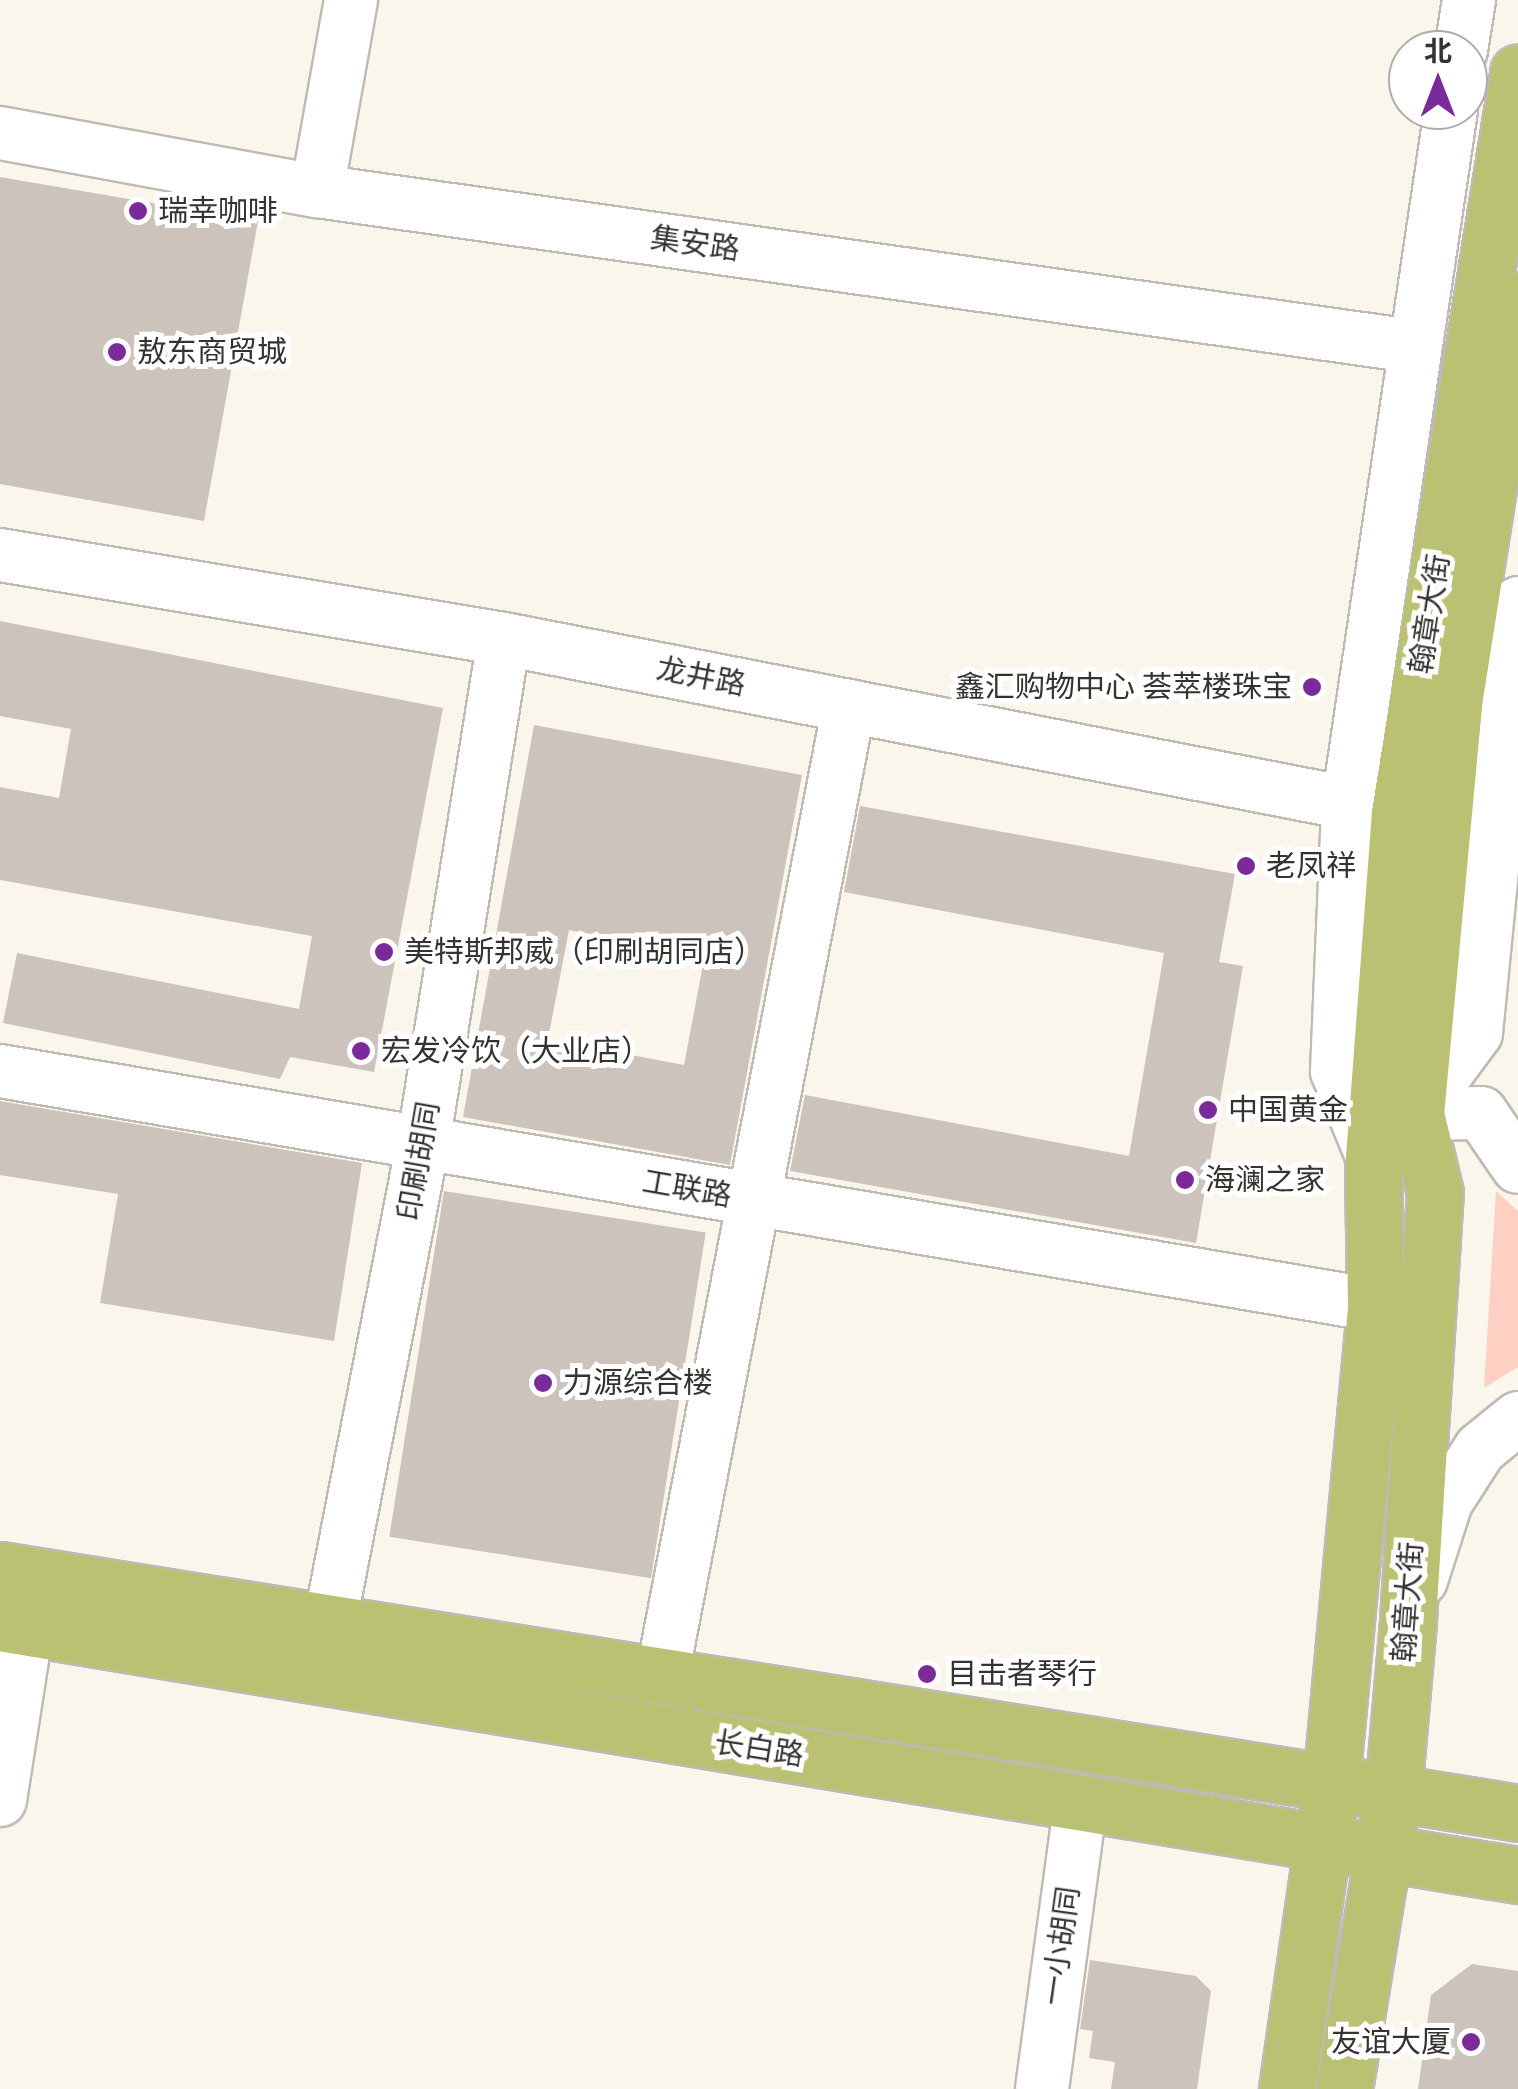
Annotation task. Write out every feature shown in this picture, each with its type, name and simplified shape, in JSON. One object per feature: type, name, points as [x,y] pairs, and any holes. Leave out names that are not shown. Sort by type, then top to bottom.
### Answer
[{"type":"main road","name":"翰章大街","points":[[1288,2089],[1332,1783],[1375,1305],[1374,808],[1518,73]]},
{"type":"main road","name":"翰章大街","points":[[1344,2089],[1393,1793],[1408,1620],[1435,1193],[1416,1114],[1454,703],[1518,300]]},
{"type":"main road","name":"长白路","points":[[0,1570],[1518,1813]]},
{"type":"main road","name":"长白路","points":[[14,1626],[1518,1875]]},
{"type":"street","points":[[316,191],[351,0]]},
{"type":"street","points":[[1464,30],[1468,0]]},
{"type":"street","name":"翰章大街","points":[[1374,808],[1450,130]]},
{"type":"street","name":"集安路","points":[[0,133],[316,191],[1391,342]]},
{"type":"street","name":"龙井路","points":[[0,555],[504,639],[1374,808]]},
{"type":"street","points":[[1416,1114],[1476,1034],[1518,603]]},
{"type":"street","name":"印刷胡同","points":[[330,1622],[423,1144],[504,639]]},
{"type":"street","points":[[662,1676],[849,706]]},
{"type":"street","name":"工联路","points":[[0,1071],[1375,1305]]},
{"type":"street","points":[[1416,1114],[1481,1113],[1518,1167]]},
{"type":"street","points":[[1408,1620],[1446,1502],[1480,1449],[1518,1418]]},
{"type":"street","points":[[0,1800],[14,1626]]},
{"type":"street","name":"一小胡同","points":[[1042,2089],[1081,1802]]},
{"type":"shaded area","points":[[1496,1191],[1518,1211],[1518,1367],[1484,1388]]},
{"type":"building","name":"敖东商贸城","points":[[0,177],[258,221],[204,521],[0,484]]},
{"type":"building","points":[[0,621],[443,708],[374,1072],[290,1057],[280,1079],[3,1023],[17,953],[299,1009],[312,936],[0,880],[0,787],[59,798],[71,729],[0,716]]},
{"type":"building","points":[[534,725],[802,775],[730,1165],[463,1117]],"holes":[[[569,930],[705,954],[684,1065],[548,1039]]]},
{"type":"building","points":[[860,806],[1235,874],[1219,962],[1243,966],[1196,1243],[790,1171],[805,1095],[1129,1156],[1164,953],[844,892]]},
{"type":"building","points":[[0,1101],[362,1163],[334,1341],[100,1303],[118,1194],[0,1175]]},
{"type":"building","name":"力源综合楼","points":[[444,1191],[706,1232],[651,1578],[389,1537]]},
{"type":"building","points":[[1090,1960],[1196,1976],[1211,1991],[1197,2089],[1111,2089],[1115,2062],[1089,2058],[1093,2031],[1080,2029]]},
{"type":"building","name":"友谊大厦","points":[[1472,1964],[1518,1971],[1518,2089],[1418,2089],[1431,1995]]},
{"type":"place","name":"瑞幸咖啡","points":[[138,211]]},
{"type":"place","name":"敖东商贸城","points":[[117,352]]},
{"type":"place","name":"鑫汇购物中心 荟萃楼珠宝","points":[[1312,687]]},
{"type":"place","name":"老凤祥","points":[[1246,866]]},
{"type":"place","name":"美特斯邦威（印刷胡同店）","points":[[384,952]]},
{"type":"place","name":"宏发冷饮（大业店）","points":[[361,1051]]},
{"type":"place","name":"中国黄金","points":[[1208,1110]]},
{"type":"place","name":"海澜之家","points":[[1185,1180]]},
{"type":"place","name":"力源综合楼","points":[[543,1383]]},
{"type":"place","name":"目击者琴行","points":[[927,1674]]},
{"type":"place","name":"友谊大厦","points":[[1471,2042]]}]
